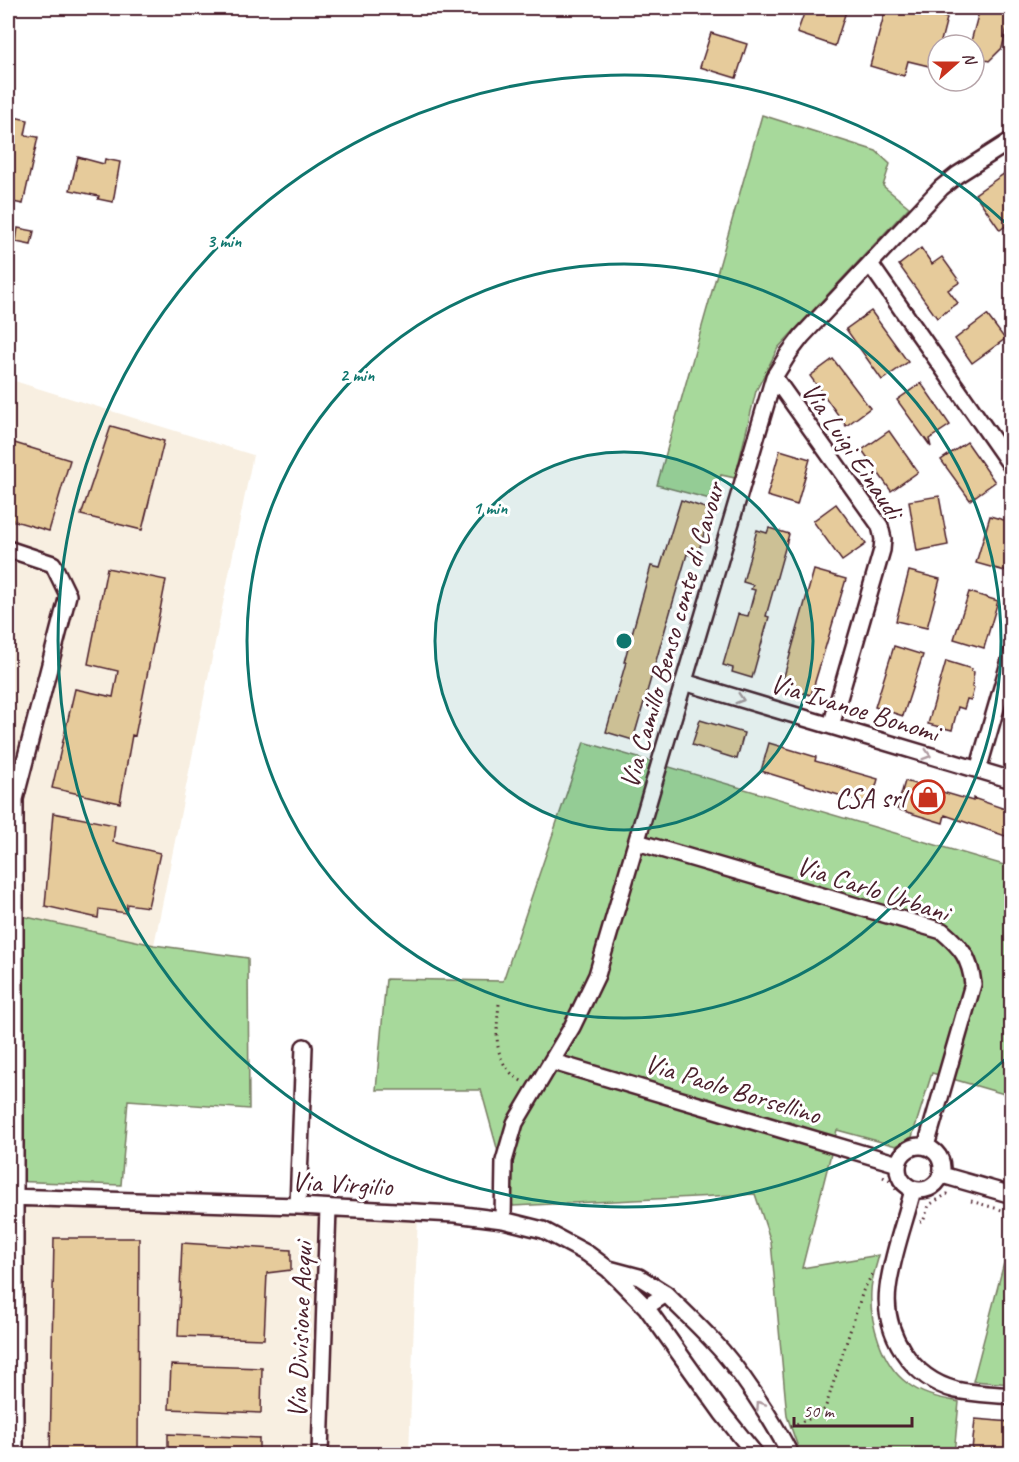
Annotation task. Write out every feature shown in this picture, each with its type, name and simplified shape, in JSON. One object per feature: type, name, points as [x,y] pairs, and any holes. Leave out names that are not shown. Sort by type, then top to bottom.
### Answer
[{"type":"street","name":"Via Camillo Benso conte di Cavour","points":[[503,1220],[504,1161],[515,1123],[582,1010],[597,975],[774,377],[802,336],[941,188],[1011,140]]},
{"type":"street","points":[[870,264],[1011,467]]},
{"type":"street","name":"Via Luigi Einaudi","points":[[774,377],[880,526],[883,539],[882,550],[831,726]]},
{"type":"street","points":[[8,549],[53,564],[68,595],[11,798],[11,1197],[15,1455]]},
{"type":"street","points":[[978,770],[1011,653]]},
{"type":"street","name":"Via Ivanoe Bonomi","points":[[684,682],[1011,780]]},
{"type":"street","name":"Via Carlo Urbani","points":[[637,842],[942,931],[960,946],[971,966],[973,984],[926,1146]]},
{"type":"street","points":[[298,1206],[304,1047]]},
{"type":"street","name":"Via Paolo Borsellino","points":[[553,1062],[898,1164]]},
{"type":"street","points":[[926,1146],[938,1154],[942,1174],[934,1186],[928,1190],[913,1190],[898,1175],[898,1164],[907,1150],[926,1146]]},
{"type":"street","points":[[942,1174],[1011,1195]]},
{"type":"street","points":[[913,1190],[887,1291],[892,1331],[907,1358],[933,1381],[961,1391],[1011,1396]]},
{"type":"street","name":"Via Virgilio","points":[[11,1197],[298,1206],[455,1214],[503,1220],[543,1230],[588,1254],[608,1269],[646,1307],[755,1455]]},
{"type":"street","name":"Via Divisione Acqui","points":[[320,1455],[328,1208]]},
{"type":"street","points":[[608,1269],[639,1277],[666,1294],[714,1341],[731,1362],[778,1432],[790,1455]]},
{"type":"street","points":[[646,1307],[666,1294]]},
{"type":"path","points":[[778,1432],[816,1416],[825,1409],[863,1292],[876,1267]]},
{"type":"shaded area","points":[[8,379],[253,455],[154,945],[8,913]]},
{"type":"shaded area","points":[[8,1197],[418,1213],[409,1454],[8,1454]]},
{"type":"green space","points":[[762,115],[876,151],[890,164],[883,186],[909,207],[778,348],[756,391],[735,478],[721,475],[714,500],[657,485]]},
{"type":"green space","points":[[584,742],[1011,867],[1011,1096],[932,1073],[912,1137],[896,1146],[837,1130],[802,1268],[879,1255],[872,1282],[871,1303],[879,1342],[891,1365],[907,1383],[925,1393],[959,1402],[954,1454],[800,1453],[787,1416],[771,1242],[755,1194],[513,1206],[481,1090],[376,1090],[386,979],[503,981]]},
{"type":"green space","points":[[8,913],[154,945],[248,958],[249,1109],[128,1100],[121,1185],[8,1181]]},
{"type":"green space","points":[[1011,1236],[1011,1384],[973,1381]]},
{"type":"building","points":[[806,8],[847,8],[835,46],[797,33]]},
{"type":"building","points":[[886,8],[923,8],[922,10],[947,18],[943,33],[926,33],[926,65],[908,61],[904,76],[870,66]]},
{"type":"building","points":[[980,8],[1011,10],[1011,25],[1008,24],[1002,48],[989,61],[986,60],[986,33],[973,33]]},
{"type":"building","points":[[711,33],[747,44],[736,78],[700,67]]},
{"type":"building","points":[[9,116],[28,120],[25,135],[38,137],[23,204],[8,201]]},
{"type":"building","points":[[78,157],[104,164],[105,159],[120,162],[113,202],[98,199],[99,196],[70,190]]},
{"type":"building","points":[[1011,169],[1011,222],[1000,230],[975,194]]},
{"type":"building","points":[[18,228],[34,231],[31,245],[16,242]]},
{"type":"building","points":[[921,248],[932,264],[942,257],[960,282],[948,290],[958,303],[937,318],[899,265]]},
{"type":"building","points":[[871,311],[908,362],[882,380],[846,329]]},
{"type":"building","points":[[987,315],[1005,339],[972,363],[955,339]]},
{"type":"building","points":[[833,359],[870,408],[846,426],[810,376]]},
{"type":"building","points":[[921,383],[950,425],[929,439],[931,447],[897,400]]},
{"type":"building","points":[[111,426],[164,441],[142,530],[81,515]]},
{"type":"building","points":[[889,431],[918,472],[891,491],[862,450]]},
{"type":"building","points":[[8,441],[70,460],[49,531],[8,519]]},
{"type":"building","points":[[967,442],[995,482],[970,500],[941,460]]},
{"type":"building","points":[[780,450],[810,459],[797,505],[767,496]]},
{"type":"building","points":[[939,496],[948,545],[917,551],[909,501]]},
{"type":"building","points":[[681,500],[711,510],[697,557],[687,554],[633,740],[606,732],[651,566],[660,568]]},
{"type":"building","points":[[836,504],[866,544],[842,561],[813,521]]},
{"type":"building","points":[[990,516],[1011,522],[1011,549],[1005,571],[976,563]]},
{"type":"building","points":[[769,528],[789,534],[766,616],[769,617],[752,678],[732,672],[733,668],[723,665],[738,614],[748,616],[755,590],[751,589],[753,585],[743,582],[757,530],[767,533]]},
{"type":"building","points":[[107,568],[166,580],[135,736],[132,735],[120,803],[52,788],[75,689],[113,697],[118,671],[88,664]]},
{"type":"building","points":[[814,570],[846,579],[811,695],[781,687]]},
{"type":"building","points":[[909,571],[940,579],[927,628],[896,621]]},
{"type":"building","points":[[969,592],[998,601],[984,648],[954,639]]},
{"type":"building","points":[[894,646],[923,655],[903,716],[875,707]]},
{"type":"building","points":[[946,661],[972,669],[971,671],[974,672],[971,700],[967,699],[964,709],[958,707],[952,730],[928,724]]},
{"type":"building","points":[[700,720],[744,733],[737,759],[692,745]]},
{"type":"building","points":[[769,743],[816,757],[815,761],[878,779],[871,805],[761,771]]},
{"type":"building","points":[[905,781],[973,801],[973,798],[1011,811],[1011,838],[945,815],[943,823],[897,809]]},
{"type":"building","points":[[53,813],[115,825],[113,842],[160,853],[148,907],[127,904],[126,913],[99,909],[98,918],[45,906]]},
{"type":"building","points":[[54,1238],[139,1238],[138,1455],[50,1455]]},
{"type":"building","points":[[182,1243],[291,1250],[291,1270],[267,1273],[264,1339],[178,1336]]},
{"type":"building","points":[[171,1365],[262,1368],[261,1413],[169,1409]]},
{"type":"building","points":[[975,1419],[1011,1422],[1011,1454],[972,1450]]},
{"type":"building","points":[[168,1434],[259,1438],[259,1455],[168,1455]]},
{"type":"place","name":"CSA srl","points":[[928,797]]}]
